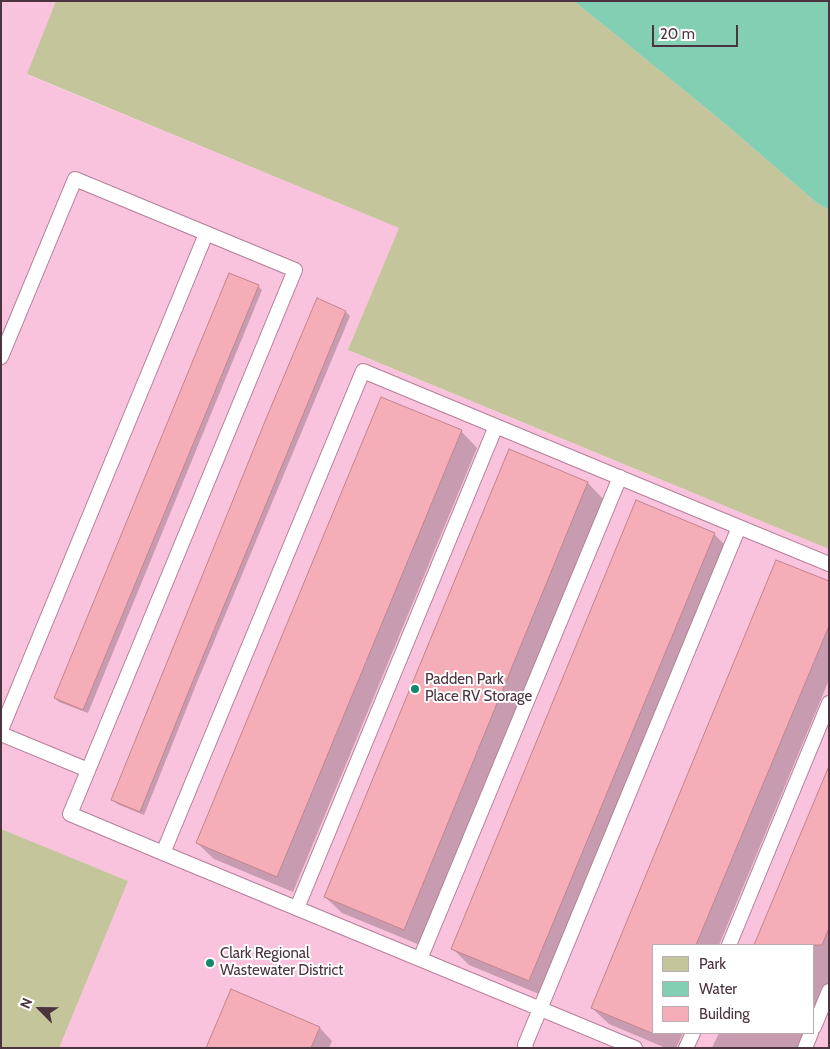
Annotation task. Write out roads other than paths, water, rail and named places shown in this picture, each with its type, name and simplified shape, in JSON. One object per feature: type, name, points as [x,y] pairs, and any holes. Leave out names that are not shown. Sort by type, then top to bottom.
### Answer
[{"type":"lane","points":[[1,357],[75,180],[295,270],[70,814],[635,1048]]},
{"type":"lane","points":[[1,730],[206,234]]},
{"type":"lane","points":[[163,853],[363,371],[829,564]]},
{"type":"lane","points":[[297,908],[496,426]]},
{"type":"lane","points":[[420,959],[620,477]]},
{"type":"lane","points":[[526,1048],[525,1044],[740,527]]},
{"type":"lane","points":[[729,944],[829,704]]},
{"type":"lane","points":[[1,734],[88,770]]},
{"type":"lane","points":[[815,1025],[829,991]]},
{"type":"lane","points":[[686,1048],[692,1034]]},
{"type":"lane","points":[[805,1048],[811,1034]]},
{"type":"water","points":[[574,1],[829,1],[829,210],[817,203],[717,117]]},
{"type":"place","name":"Padden Park Place RV Storage","points":[[415,689]]},
{"type":"place","name":"Clark Regional Wastewater District","points":[[210,963]]}]
